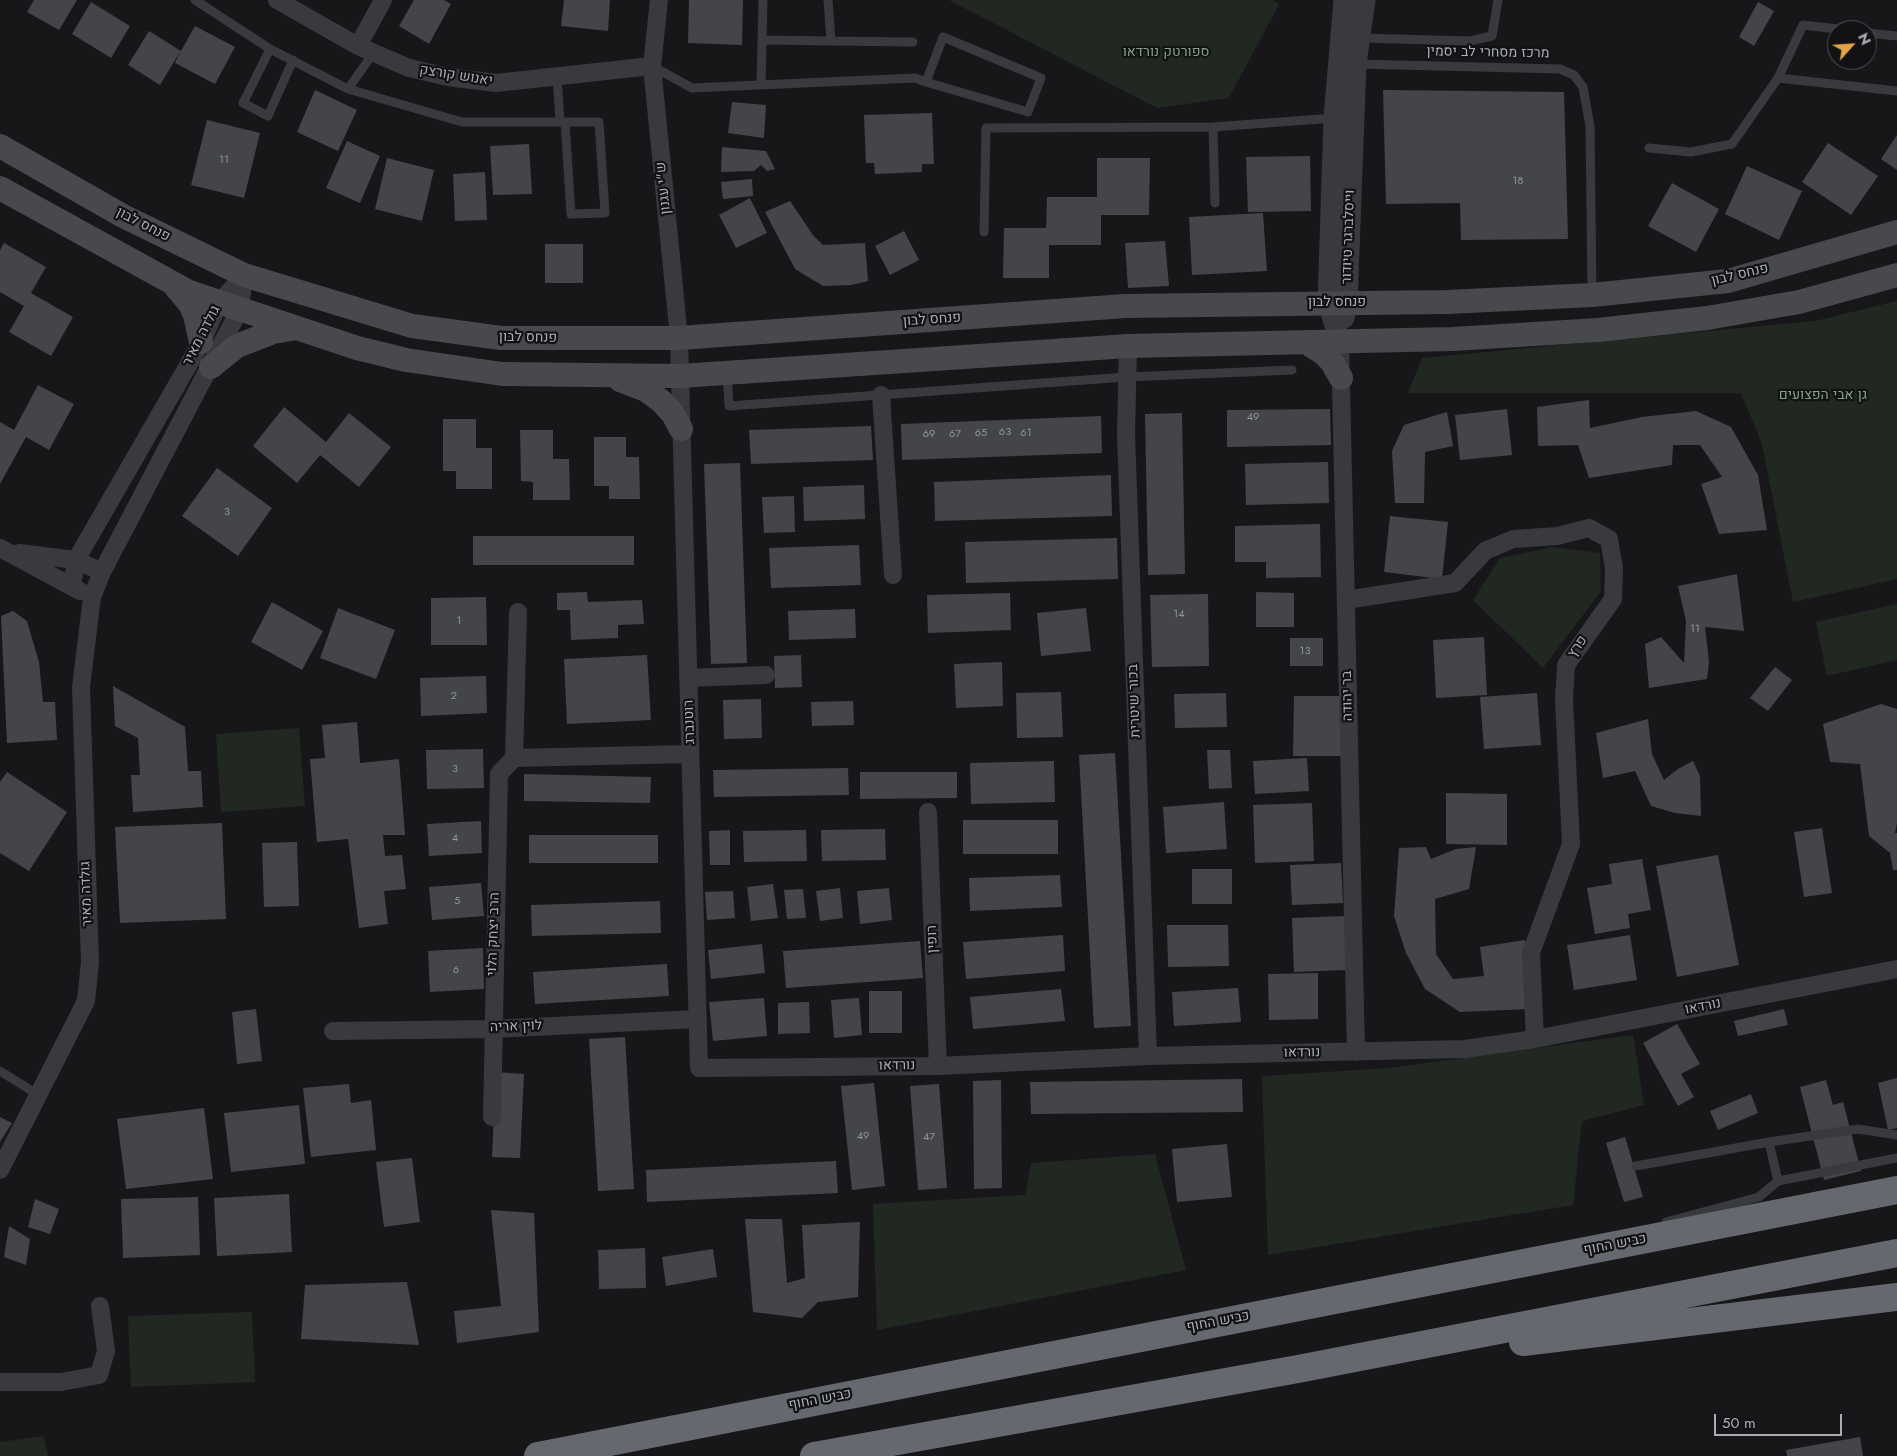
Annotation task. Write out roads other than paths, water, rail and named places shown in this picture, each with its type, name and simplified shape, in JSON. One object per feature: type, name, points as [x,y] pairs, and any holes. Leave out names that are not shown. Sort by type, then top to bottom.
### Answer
[{"type":"highway","name":"כביש החוף","points":[[538,1456],[1897,1190]]},
{"type":"highway","points":[[814,1456],[1298,1369],[1897,1253]]},
{"type":"highway","points":[[1298,1369],[1897,1297]]},
{"type":"main road","name":"פנחס לבון","points":[[0,146],[123,216],[244,275],[412,326],[501,338],[679,338],[1125,306],[1447,302],[1592,295],[1728,281],[1897,232]]},
{"type":"main road","points":[[0,188],[172,283],[229,306],[357,348],[406,360],[502,374],[680,376],[1128,346],[1453,339],[1579,331],[1707,318],[1799,302],[1897,275]]},
{"type":"main road","points":[[172,283],[190,304],[198,326],[201,342]]},
{"type":"main road","points":[[211,367],[243,343],[272,332],[299,328]]},
{"type":"main road","points":[[1307,343],[1323,353],[1332,362],[1341,378]]},
{"type":"main road","points":[[591,374],[626,381],[646,390],[661,401],[673,414],[681,429]]},
{"type":"street","name":"יאנוש קורצק","points":[[277,0],[366,49],[409,68],[448,77],[496,83],[652,66]]},
{"type":"street","points":[[366,49],[383,0]]},
{"type":"street","name":"ש\"י עגנון","points":[[659,0],[652,66],[679,338],[680,376]]},
{"type":"street","name":"וייסלברגר טיודור","points":[[1340,341],[1337,303],[1343,118],[1344,0]]},
{"type":"street","name":"וייסלברגר טיודור","points":[[1343,118],[1356,64],[1365,0]]},
{"type":"street","name":"גולדה מאיר","points":[[0,1170],[86,1001],[90,962],[81,687],[92,597],[102,572],[185,412],[211,367],[229,306],[244,275]]},
{"type":"street","name":"גולדה מאיר","points":[[72,587],[76,560],[201,342],[229,306]]},
{"type":"street","name":"בר יהודה","points":[[1340,341],[1356,1052]]},
{"type":"street","name":"בכור שיטרית","points":[[1128,346],[1126,454],[1148,1056]]},
{"type":"street","name":"רוטנברג","points":[[680,376],[699,1068]]},
{"type":"street","points":[[881,395],[893,575]]},
{"type":"street","points":[[166,402],[185,412]]},
{"type":"street","name":"פרץ","points":[[1346,600],[1454,583],[1485,551],[1513,538],[1557,536],[1589,528],[1609,539],[1614,568],[1612,599],[1566,664],[1564,700],[1571,844],[1531,953],[1535,1039]]},
{"type":"street","points":[[4,550],[76,560],[102,572]]},
{"type":"street","points":[[4,550],[92,597]]},
{"type":"street","points":[[518,612],[514,758],[690,754]]},
{"type":"street","points":[[688,678],[766,675]]},
{"type":"street","name":"הרב יצחק הלוי","points":[[492,1117],[492,1029],[499,774],[514,758]]},
{"type":"street","name":"רופין","points":[[928,812],[938,1066]]},
{"type":"street","name":"נורדאו","points":[[699,1068],[938,1066],[1148,1056],[1465,1050],[1535,1039],[1897,969]]},
{"type":"street","name":"לוין אריה","points":[[334,1031],[492,1029],[698,1019]]},
{"type":"street","points":[[0,1382],[61,1382],[99,1375],[106,1351],[100,1306]]},
{"type":"lane","points":[[195,0],[270,49],[348,89],[462,122],[563,122],[599,122],[605,213],[571,214],[563,122],[557,76]]},
{"type":"lane","points":[[761,85],[763,0]]},
{"type":"lane","points":[[828,0],[831,41]]},
{"type":"lane","points":[[1360,38],[1470,41],[1492,36],[1498,0]]},
{"type":"lane","points":[[1649,148],[1691,152],[1732,144],[1778,78],[1803,25],[1827,28]]},
{"type":"lane","points":[[1877,34],[1897,36]]},
{"type":"lane","points":[[652,66],[692,88],[915,78],[926,82],[1028,112],[1041,78],[943,37],[926,82]]},
{"type":"lane","points":[[762,40],[913,42]]},
{"type":"lane","points":[[270,49],[243,103],[268,116],[293,60]]},
{"type":"lane","points":[[348,89],[366,49]]},
{"type":"lane","name":"מרכז מסחרי לב יסמין","points":[[1356,64],[1560,69],[1574,76],[1583,87],[1590,126],[1592,295]]},
{"type":"lane","points":[[1778,78],[1897,91]]},
{"type":"lane","points":[[984,232],[986,128],[1213,127],[1343,118]]},
{"type":"lane","points":[[1213,127],[1215,203]]},
{"type":"lane","points":[[726,373],[729,406],[1126,377],[1292,370]]},
{"type":"lane","points":[[0,1071],[37,1094]]},
{"type":"lane","points":[[1636,1166],[1768,1142],[1858,1129],[1897,1135]]},
{"type":"lane","points":[[1768,1142],[1778,1181]]},
{"type":"lane","points":[[1652,1226],[1759,1197],[1778,1181],[1897,1158]]},
{"type":"lane","points":[[1488,1269],[1624,1233]]},
{"type":"park label","name":"ספורטק נורדאו","points":[[1166,53]]},
{"type":"park label","name":"גן אבי הפצועים","points":[[1823,396]]}]
